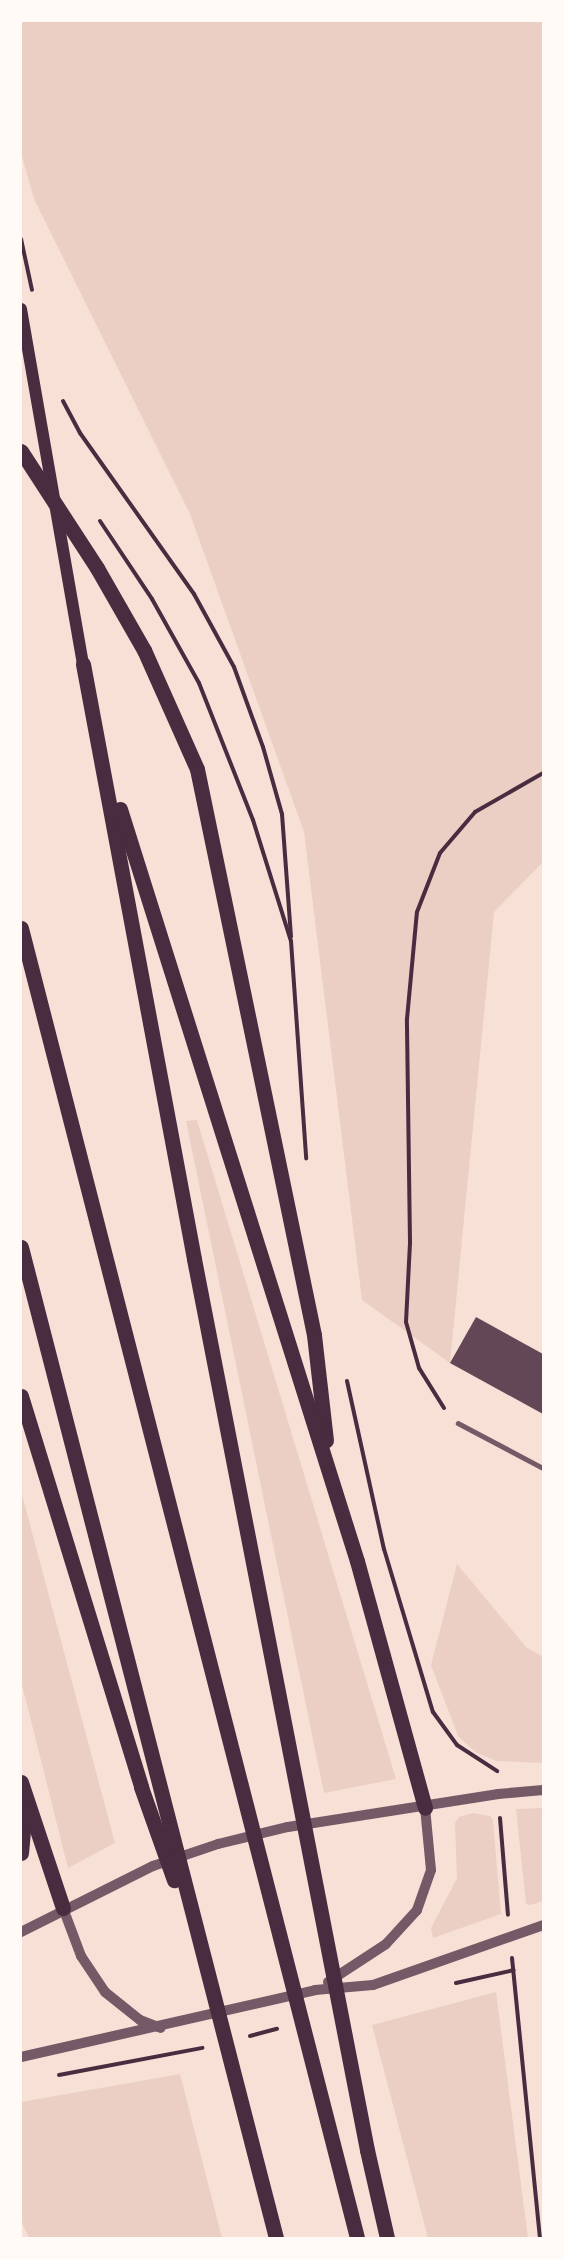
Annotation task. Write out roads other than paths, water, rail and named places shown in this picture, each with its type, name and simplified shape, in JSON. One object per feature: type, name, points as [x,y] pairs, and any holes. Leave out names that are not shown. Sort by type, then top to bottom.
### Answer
[{"type":"main road","points":[[21,309],[83,664],[203,1306],[367,2150],[387,2238]]},
{"type":"main road","points":[[21,451],[97,568],[144,650],[197,770],[314,1335],[330,1476]]},
{"type":"main road","points":[[100,746],[330,1476],[425,1808]]},
{"type":"main road","points":[[21,928],[357,2238]]},
{"type":"main road","points":[[21,1246],[276,2238]]},
{"type":"main road","points":[[21,1396],[141,1787],[204,1964]]},
{"type":"main road","points":[[21,1782],[26,1803],[63,1908]]},
{"type":"main road","points":[[21,1853],[26,1803]]},
{"type":"street","points":[[21,1932],[63,1908],[153,1866],[218,1844],[288,1827],[425,1808],[498,1794],[543,1790]]},
{"type":"street","points":[[315,1990],[369,1956],[403,1927],[423,1898],[432,1853],[425,1808]]},
{"type":"street","points":[[63,1908],[92,1976],[116,2004],[140,2020],[161,2028]]},
{"type":"street","points":[[21,2057],[161,2028],[315,1990],[373,1986],[543,1925]]},
{"type":"lane","points":[[458,1423],[543,1468]]}]
